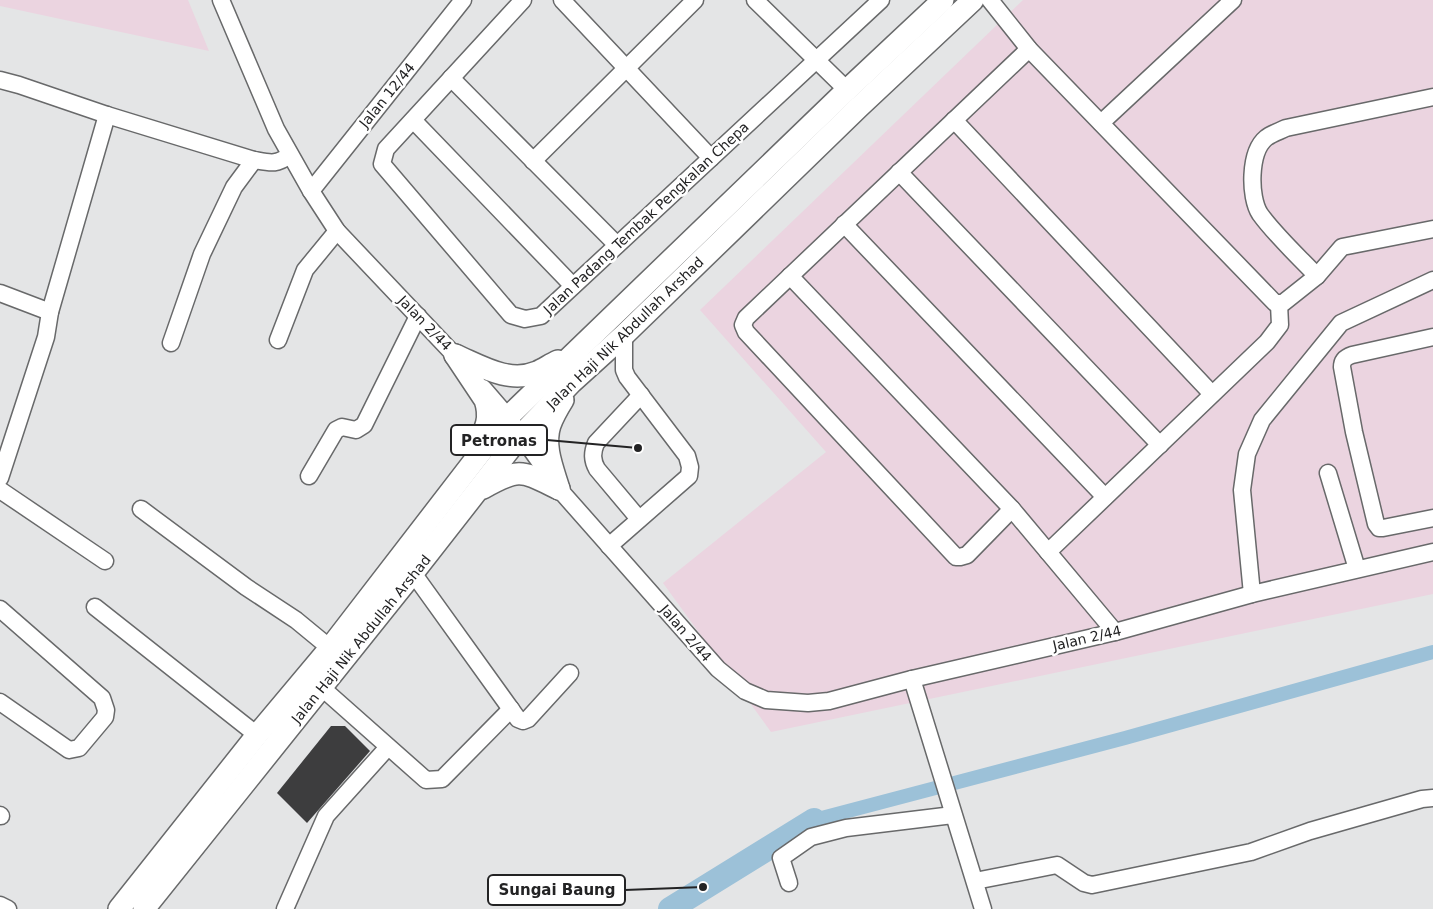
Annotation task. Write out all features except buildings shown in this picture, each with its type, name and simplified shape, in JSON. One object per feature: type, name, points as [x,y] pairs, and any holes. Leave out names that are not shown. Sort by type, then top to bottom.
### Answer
[{"type":"main road","name":"Jalan Haji Nik Abdullah Arshad","points":[[144,909],[520,436],[572,382],[624,335],[859,107],[973,0]]},
{"type":"main road","name":"Jalan Haji Nik Abdullah Arshad","points":[[119,909],[257,735],[330,648],[508,417],[847,90],[934,3]]},
{"type":"main road","points":[[455,355],[497,373],[522,376],[536,372],[578,349]]},
{"type":"main road","points":[[455,355],[485,400],[488,418],[486,427],[459,480]]},
{"type":"main road","points":[[559,489],[549,456],[548,437],[550,426],[572,382]]},
{"type":"main road","points":[[477,491],[504,476],[513,474],[532,476],[559,489]]},
{"type":"street","name":"Jalan 2/44","points":[[221,0],[276,129],[310,191],[337,231],[455,355],[508,417],[559,489],[718,669],[745,691],[766,700],[808,703],[828,701],[912,679],[1115,632],[1252,594],[1357,568],[1433,552]]},
{"type":"street","name":"Jalan 12/44","points":[[310,191],[464,0]]},
{"type":"street","name":"Jalan Padang Tembak Pengkalan Chepa","points":[[523,0],[386,149],[382,164],[511,315],[526,319],[541,316],[881,0]]},
{"type":"street","points":[[562,0],[710,158]]},
{"type":"street","points":[[533,161],[694,0]]},
{"type":"street","points":[[755,0],[847,90]]},
{"type":"street","points":[[990,0],[1030,48],[1272,301],[1279,304],[1286,301],[1317,276],[1342,247],[1433,229]]},
{"type":"street","points":[[1101,123],[1233,0]]},
{"type":"street","points":[[1012,509],[967,555],[960,558],[953,554],[743,329],[743,325],[746,318],[1030,48]]},
{"type":"street","points":[[451,78],[617,245]]},
{"type":"street","points":[[0,80],[19,84],[107,115],[254,160],[274,164],[290,155]]},
{"type":"street","points":[[1317,276],[1259,213],[1254,199],[1252,179],[1254,158],[1265,139],[1286,128],[1433,97]]},
{"type":"street","points":[[0,478],[46,337],[50,312],[107,115]]},
{"type":"street","points":[[414,120],[573,286]]},
{"type":"street","points":[[954,120],[1212,394]]},
{"type":"street","points":[[171,343],[202,254],[234,187],[254,160]]},
{"type":"street","points":[[899,172],[1160,445]]},
{"type":"street","points":[[844,224],[1105,498]]},
{"type":"street","points":[[278,340],[305,270],[337,231]]},
{"type":"street","points":[[790,276],[1012,509],[1115,632]]},
{"type":"street","points":[[1252,594],[1242,490],[1247,454],[1262,420],[1341,323],[1433,280]]},
{"type":"street","points":[[0,293],[50,312]]},
{"type":"street","points":[[1048,552],[1277,330],[1281,322],[1279,304]]},
{"type":"street","points":[[309,476],[336,430],[342,427],[356,430],[364,425],[418,316]]},
{"type":"street","points":[[609,546],[689,476],[690,467],[687,456],[627,377],[624,370],[624,335]]},
{"type":"street","points":[[1433,336],[1352,355],[1346,357],[1342,362],[1354,432],[1376,524],[1379,528],[1383,528],[1433,518]]},
{"type":"street","points":[[639,520],[597,469],[593,462],[592,453],[596,443],[641,395]]},
{"type":"street","points":[[1328,473],[1357,568]]},
{"type":"street","points":[[0,490],[105,561]]},
{"type":"street","points":[[141,508],[246,587],[296,620],[330,648]]},
{"type":"street","points":[[413,573],[518,719],[523,721],[528,719],[570,673]]},
{"type":"street","points":[[95,607],[257,735]]},
{"type":"street","points":[[0,609],[102,698],[105,704],[105,717],[79,748],[69,750],[0,702]]},
{"type":"street","points":[[912,679],[983,909]]},
{"type":"street","points":[[321,688],[426,780],[442,779],[511,709]]},
{"type":"street","points":[[285,909],[326,816],[388,747]]},
{"type":"street","points":[[975,881],[1057,865],[1084,883],[1092,885],[1251,852],[1310,831],[1422,799],[1433,798]]},
{"type":"street","points":[[789,883],[781,858],[811,837],[846,828],[953,815]]},
{"type":"street","points":[[0,905],[8,909]]},
{"type":"shaded area","points":[[0,0],[188,0],[209,51],[0,6]]},
{"type":"shaded area","points":[[1023,0],[1433,0],[1433,594],[771,732],[663,583],[826,452],[700,310]]},
{"type":"waterway","points":[[814,820],[1125,738],[1433,652]]},
{"type":"waterway","points":[[670,909],[814,820]]},
{"type":"place","name":"Petronas","points":[[638,448]]},
{"type":"place","name":"Sungai Baung","points":[[703,887]]}]
